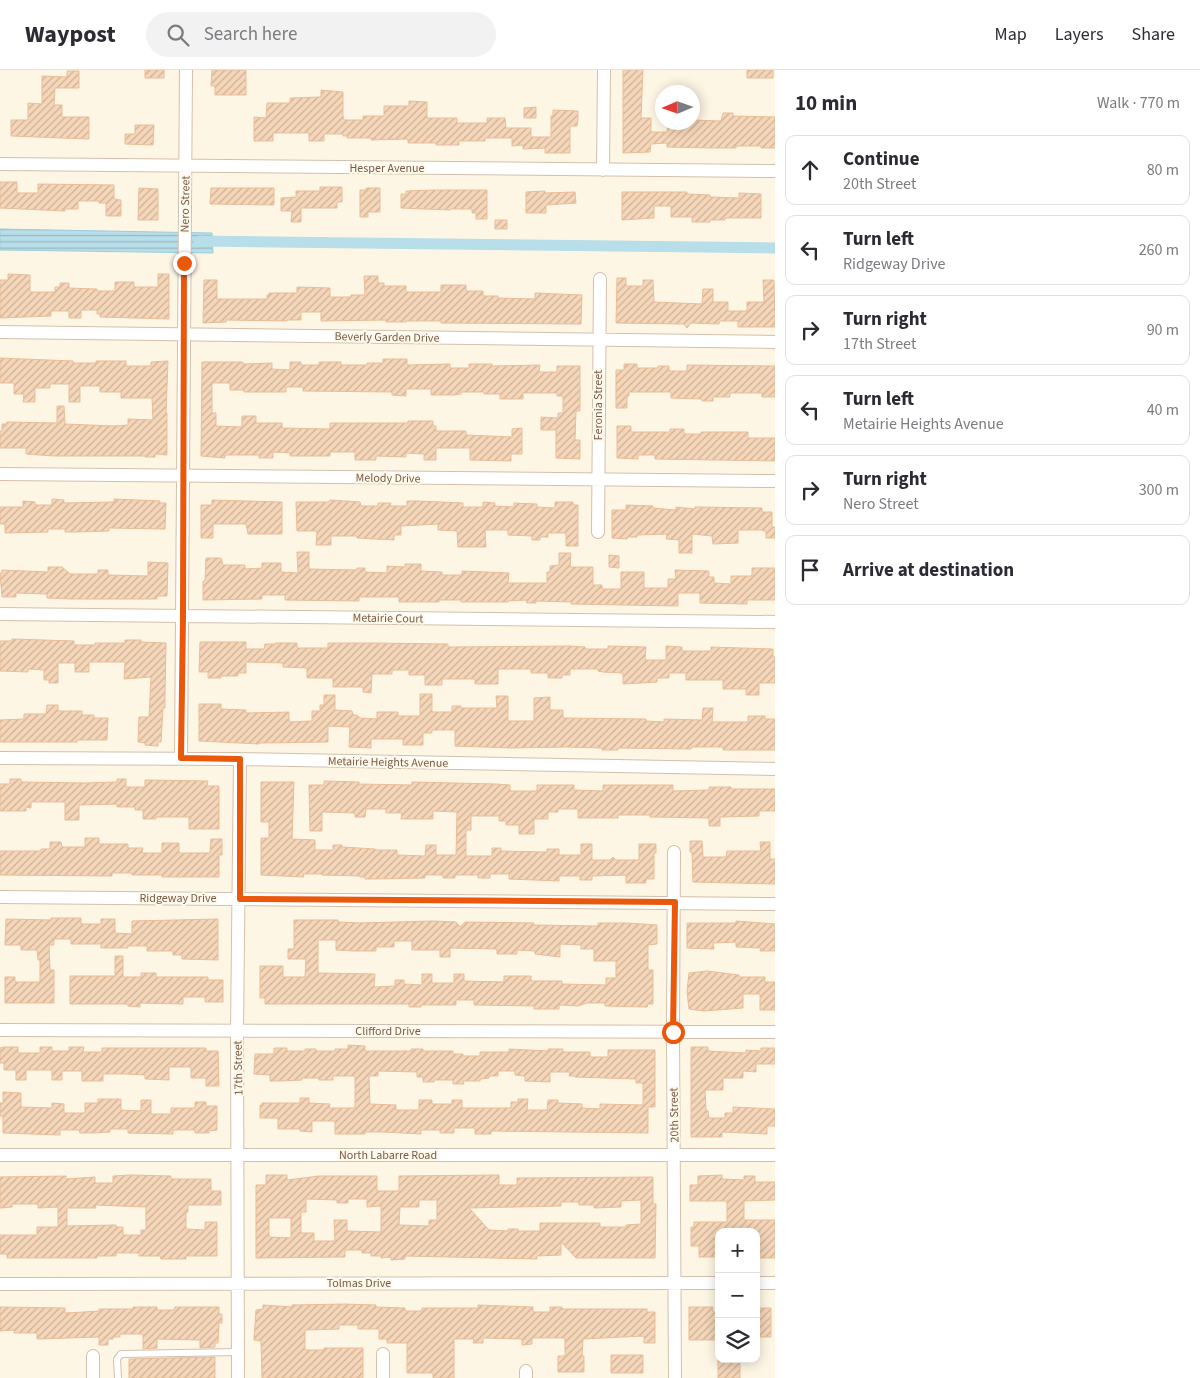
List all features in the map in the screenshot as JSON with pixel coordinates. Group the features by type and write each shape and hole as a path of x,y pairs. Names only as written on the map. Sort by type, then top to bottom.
{"street":[{"name":"Nero Street","path":"181,758 186,70"},
{"path":"603,170 604,70"},
{"name":"Hesper Avenue","path":"0,164 775,171"},
{"name":"Feronia Street","path":"598,532 598,340 600,279"},
{"name":"Beverly Garden Drive","path":"0,332 775,342"},
{"name":"Melody Drive","path":"0,474 775,481"},
{"name":"Metairie Court","path":"0,614 775,622"},
{"name":"Metairie Heights Avenue","path":"0,758 181,758 775,769"},
{"name":"17th Street","path":"238,1378 239,1155 237,1030 240,899 240,759"},
{"name":"20th Street","path":"674,852 675,1378"},
{"name":"Ridgeway Drive","path":"0,897 775,904"},
{"name":"Clifford Drive","path":"0,1030 775,1032"},
{"name":"North Labarre Road","path":"0,1155 775,1155"},
{"name":"Tolmas Drive","path":"0,1284 715,1283"},
{"path":"760,1283 775,1283"},
{"path":"383,1354 383,1378"},
{"path":"93,1356 93,1378"}],"lane":[{"path":"118,1378 117,1360 121,1354 238,1352"}],"water":[{"path":"0,229 212,233 213,253 0,250"}],"building":[{"path":"145,70 164,70 164,78 145,78"},
{"path":"212,70 246,70 246,95 215,95 215,86 211,86"},
{"path":"623,70 643,70 641,118 651,118 651,132 700,130 700,120 721,121 723,113 733,113 733,116 775,117 775,148 761,148 761,146 736,146 736,148 667,147 667,143 651,144 650,152 623,153"},
{"path":"747,70 773,70 773,78 747,78"},
{"path":"67,71 79,71 79,88 55,88 54,105 62,105 62,117 89,117 89,139 11,136 11,120 28,120 28,103 42,104 42,76 67,77"},
{"path":"321,90 343,92 344,120 363,120 363,116 384,116 384,106 409,106 409,101 427,102 427,118 457,118 457,123 487,123 487,118 505,118 506,128 531,128 531,137 551,137 551,116 553,116 553,110 578,111 578,120 577,126 570,126 570,153 545,153 545,148 523,149 523,145 512,146 512,138 485,138 485,141 459,141 459,145 436,145 436,143 408,143 408,139 371,140 372,138 347,138 343,134 324,134 324,141 309,141 309,133 273,133 273,141 254,141 254,117 266,118 267,103 290,103 290,98 321,97"},
{"path":"536,107 536,118 524,118 524,108"},
{"path":"135,125 154,125 153,145 125,144 125,134 135,134"},
{"path":"0,182 17,182 17,193 38,193 38,184 114,185 114,199 121,200 121,216 106,216 106,203 99,203 99,201 78,201 78,209 65,209 65,211 0,208"},
{"path":"320,187 342,187 342,202 337,202 337,208 301,208 301,222 291,222 292,211 281,211 281,198 296,197 296,191 320,191"},
{"path":"139,188 158,189 158,220 138,220"},
{"path":"211,188 274,188 274,205 210,204"},
{"path":"366,188 380,188 380,212 368,212 368,217 360,217 360,190 366,190"},
{"path":"487,190 487,219 476,219 476,213 472,213 472,209 401,208 401,194 406,194 406,191"},
{"path":"545,191 545,193 575,192 576,203 546,205 546,213 526,213 526,192"},
{"path":"622,192 687,192 687,194 710,195 710,197 739,198 739,193 761,194 761,218 725,218 725,220 710,220 710,222 692,222 692,217 671,217 671,206 654,206 654,218 622,220"},
{"path":"495,220 507,220 507,229 495,229"},
{"path":"8,274 30,275 30,292 55,292 55,287 60,287 60,283 69,283 69,288 97,289 97,291 115,291 115,282 134,282 134,287 158,287 158,274 169,274 169,319 100,317 100,314 97,314 97,310 81,310 81,318 69,318 69,311 51,311 51,316 0,318 0,280 8,280"},
{"path":"364,276 378,276 378,283 384,283 384,286 406,286 406,292 441,292 441,285 466,285 466,291 483,291 483,296 498,296 498,298 535,299 535,293 582,295 581,324 441,323 441,321 386,322 386,320 321,321 321,312 301,312 301,320 226,320 226,322 203,323 204,280 217,280 217,299 267,299 269,293 297,293 297,287 330,288 330,297 351,297 351,295 365,295"},
{"path":"617,278 626,278 626,286 643,286 643,280 653,280 654,302 702,304 703,289 713,289 713,302 728,302 728,311 747,311 747,302 764,302 763,280 774,280 775,327 738,327 738,321 720,321 719,324 691,323 687,328 684,324 616,323"},
{"path":"0,358 73,361 73,363 126,361 126,366 151,366 151,362 168,361 167,455 155,454 155,457 53,456 26,454 26,448 0,448 2,424 7,422 57,423 57,406 64,406 65,424 114,426 128,425 128,419 153,420 152,398 121,398 121,392 100,392 100,386 80,386 80,402 69,402 69,384 50,384 50,388 35,388 35,402 23,402 24,394 14,394 14,383 0,383"},
{"path":"383,359 407,359 407,365 450,364 450,368 469,368 469,364 492,364 492,366 540,365 539,372 557,372 557,366 580,366 580,411 576,411 575,440 580,440 580,459 556,458 556,430 541,430 541,417 558,418 558,413 563,413 563,396 557,396 557,393 523,393 523,399 500,399 500,394 484,394 484,392 431,395 431,389 406,389 406,396 392,395 392,392 303,391 303,387 286,387 286,392 244,392 244,390 230,390 230,383 212,383 212,413 216,413 216,426 242,427 242,416 256,416 256,423 282,423 282,428 330,429 330,423 408,423 408,421 433,421 436,431 466,431 466,435 512,437 512,429 522,428 522,454 511,454 511,461 470,460 470,448 436,448 436,460 424,460 424,454 406,453 406,457 376,456 376,460 355,460 355,452 330,452 330,456 290,456 290,453 273,452 273,458 259,458 259,455 225,455 225,458 201,456 202,362 272,363 272,369 290,370 290,362 301,362 301,365 319,365 319,362 341,362 341,365 367,365 367,363 383,363"},
{"path":"624,364 637,364 637,368 669,366 669,371 687,371 687,365 775,366 775,397 762,397 762,393 730,393 730,397 713,397 713,401 702,401 702,399 671,398 671,392 629,392 627,408 616,408 616,370 624,370"},
{"path":"617,426 631,426 631,432 670,432 670,429 684,429 684,434 748,432 748,438 775,438 775,461 655,459 655,455 638,455 638,459 617,458"},
{"path":"52,499 64,500 64,503 114,502 114,499 160,501 160,503 166,503 165,529 109,528 109,531 65,532 65,529 48,529 48,532 5,533 5,524 0,524 0,507 23,507 23,501 35,502 35,505 52,505"},
{"path":"212,500 282,502 282,534 248,534 246,524 213,524 213,538 201,538 201,505 212,505"},
{"path":"330,500 360,502 361,506 378,506 378,503 391,503 390,506 407,506 407,501 417,501 463,503 463,507 483,507 483,502 495,503 495,506 514,507 514,503 537,504 537,507 555,508 555,502 573,502 573,505 578,505 578,546 566,546 566,533 548,533 548,537 532,540 532,536 508,535 508,530 485,530 486,547 458,547 457,531 438,530 438,524 401,526 401,535 394,535 394,540 357,538 357,536 331,536 331,545 316,545 317,531 297,531 296,502 328,502"},
{"path":"626,505 653,506 653,508 676,510 676,507 695,509 695,507 762,508 762,512 772,512 772,527 775,527 775,538 766,538 766,531 763,530 738,530 738,543 713,544 712,536 692,534 692,553 679,553 679,540 666,539 667,534 637,535 637,537 628,537 627,539 612,538 612,510 626,510"},
{"path":"297,552 309,552 309,569 357,570 357,568 365,568 365,572 387,573 387,566 405,567 405,564 421,564 421,571 442,572 442,575 462,575 462,571 509,573 508,583 547,583 547,572 550,572 550,566 559,565 559,553 571,553 570,567 593,567 593,585 602,585 602,589 621,589 621,572 644,572 644,588 668,588 668,579 676,579 675,570 709,571 709,577 714,577 714,583 731,584 731,576 752,576 752,568 775,568 775,600 747,600 747,604 700,603 700,593 678,593 678,606 571,604 571,602 536,601 536,603 527,603 526,600 508,602 439,600 439,602 399,602 399,597 359,597 359,601 285,600 285,595 262,595 262,599 203,600 206,558 221,558 223,565 245,565 245,569 262,568 262,563 281,563 281,572 298,573"},
{"path":"609,555 619,556 619,568 609,567"},
{"path":"148,562 168,563 167,596 157,596 157,599 72,599 47,598 47,594 16,593 16,597 2,597 0,573 2,573 2,570 48,572 48,567 62,567 70,574 98,574 98,570 108,570 108,575 148,576"},
{"path":"12,639 74,641 74,645 125,643 125,640 166,643 165,708 163,708 161,742 158,742 158,746 145,745 145,743 138,742 139,717 149,717 151,677 124,679 125,662 89,662 89,672 75,672 75,663 58,663 58,683 49,683 49,680 44,680 44,670 28,669 28,672 0,671 0,641 12,641"},
{"path":"200,642 246,642 246,649 264,649 265,644 275,643 297,643 297,648 328,648 328,643 448,644 448,647 570,646 585,647 585,649 608,649 608,646 646,647 645,660 666,660 666,646 682,647 682,651 711,651 711,647 773,649 773,657 775,657 775,683 759,683 759,695 746,695 746,689 723,689 723,680 686,680 686,673 669,673 669,678 657,678 657,682 623,684 623,673 603,672 598,671 598,669 570,669 570,675 562,675 562,678 548,678 548,673 531,673 531,669 498,669 498,684 475,684 475,679 442,679 442,685 425,685 425,675 409,675 409,670 392,670 392,674 372,674 371,693 363,692 363,687 333,687 333,678 307,678 307,668 283,667 283,663 246,662 246,673 238,673 238,676 208,678 208,672 199,672"},
{"path":"420,694 432,694 432,712 452,712 452,706 461,706 461,708 497,708 496,696 508,696 508,721 534,721 534,698 550,697 550,710 563,710 563,718 646,719 646,721 664,722 664,719 702,720 703,708 713,708 712,722 748,722 748,716 765,716 765,719 775,719 775,750 723,750 723,747 692,747 691,749 618,748 618,750 602,750 602,748 566,747 455,746 455,730 432,730 432,733 423,733 423,745 403,745 403,739 371,739 371,748 349,747 350,727 328,726 328,742 259,744 199,741 199,704 221,704 221,709 246,710 246,713 289,712 289,722 312,721 312,711 320,711 320,705 324,705 324,695 335,695 335,710 352,711 353,715 357,715 360,718 377,719 377,712 398,712 398,716 420,716"},
{"path":"47,705 58,705 58,711 82,711 82,715 94,715 94,718 108,718 107,740 0,742 0,720 24,719 24,714 46,714"},
{"path":"10,779 21,779 21,782 86,783 117,782 117,779 126,779 126,787 145,787 145,780 208,781 207,786 219,786 219,829 189,829 189,817 143,819 143,810 135,810 135,807 117,807 117,804 79,805 79,820 65,820 65,802 31,802 31,808 26,807 26,811 0,811 0,784 10,784"},
{"path":"324,781 412,785 412,782 496,784 510,785 510,791 537,791 537,785 574,785 574,790 603,791 603,785 673,785 673,791 709,790 709,787 775,789 775,811 759,811 759,816 720,817 720,826 709,826 709,818 618,815 618,818 578,818 578,809 558,809 558,812 548,812 548,819 534,819 534,834 519,834 519,825 506,825 506,821 499,821 499,816 471,816 471,830 466,830 466,856 492,856 492,848 501,848 501,851 547,852 547,849 559,849 559,855 581,855 581,844 592,844 592,860 610,860 613,857 616,860 639,860 639,844 656,844 654,879 646,879 646,883 626,883 626,875 592,876 592,880 580,880 580,876 559,876 559,881 509,879 509,874 490,874 490,878 478,878 478,875 455,875 455,878 443,878 443,875 425,875 425,878 371,879 365,879 365,877 360,876 322,874 303,874 304,877 261,875 261,838 269,838 269,822 261,822 261,782 294,782 292,839 315,840 315,850 333,850 333,845 342,845 342,847 375,850 397,850 397,855 425,856 426,845 436,845 436,855 456,855 457,812 433,811 433,819 401,819 402,813 386,813 386,809 366,809 365,817 355,817 355,813 322,812 322,831 310,831 309,785 324,785"},
{"path":"85,838 99,838 99,844 128,844 128,848 143,848 142,853 162,853 162,843 179,843 179,853 210,853 211,839 222,839 222,855 219,855 219,877 162,877 162,875 132,875 132,873 112,873 112,876 0,875 0,851 41,851 41,849 50,849 50,842 61,842 62,847 85,847"},
{"path":"690,841 702,841 703,857 726,857 727,851 761,851 760,842 770,842 770,859 775,859 775,884 693,882"},
{"path":"51,918 81,918 81,924 101,924 101,919 115,919 115,933 132,934 132,921 218,919 218,960 182,959 182,955 173,955 173,951 147,951 147,946 101,948 101,944 71,944 71,939 54,939 54,945 49,945 50,970 54,970 54,1003 5,1003 5,977 15,977 15,982 40,982 40,960 38,960 37,950 21,950 21,945 5,945 6,919 51,920"},
{"path":"294,920 338,920 338,922 361,923 433,921 456,922 460,927 465,922 534,923 533,925 598,926 598,923 626,923 657,925 657,944 648,945 648,970 653,970 653,1004 648,1004 647,1007 605,1006 605,1003 587,1003 578,1006 559,1005 559,1009 534,1009 534,1006 474,1005 474,1000 456,1000 456,1005 421,1005 421,1007 409,1007 409,1004 265,1004 265,998 260,998 260,966 283,966 283,977 305,977 306,959 288,959 288,949 294,949","holes":["318,940 336,940 336,950 353,951 376,951 376,947 394,947 394,941 412,941 412,950 440,950 440,957 450,957 450,948 497,949 497,954 517,954 517,950 535,951 535,954 560,957 560,944 581,945 581,949 594,949 594,961 616,961 616,978 606,978 606,985 562,984 562,981 531,981 531,976 504,976 504,982 464,981 464,974 454,974 454,983 432,983 432,974 422,974 422,985 404,984 404,980 395,980 395,986 374,987 375,974 318,973"]},
{"path":"736,921 775,924 775,951 760,951 761,948 736,947 736,942 713,943 714,949 687,948 687,923 736,923"},
{"path":"115,956 123,956 123,977 141,977 141,973 156,973 156,977 208,977 208,980 223,980 223,1002 205,1002 205,997 183,997 183,1004 140,1003 140,1007 128,1006 128,1004 70,1004 70,976 115,976"},
{"path":"707,971 739,975 739,977 765,977 765,982 775,982 775,1010 760,1010 760,994 743,994 743,1008 704,1011 689,1009 687,991 689,973"},
{"path":"348,1045 365,1046 365,1051 411,1051 411,1049 423,1049 423,1051 453,1051 453,1054 463,1054 463,1056 480,1056 480,1052 509,1052 509,1049 548,1051 548,1049 563,1049 563,1052 590,1052 590,1057 608,1057 608,1050 655,1050 655,1107 648,1107 648,1133 491,1131 491,1134 475,1134 475,1128 454,1128 454,1133 440,1133 440,1130 421,1130 421,1134 365,1132 365,1134 335,1134 335,1121 312,1121 312,1132 300,1131 300,1129 278,1129 278,1118 260,1118 260,1105 262,1103 300,1103 300,1098 309,1098 309,1103 330,1104 329,1108 355,1108 355,1076 333,1076 333,1080 302,1078 302,1080 270,1081 270,1075 254,1074 255,1054 274,1054 274,1048 287,1048 287,1051 316,1049 316,1051 335,1051 335,1049 348,1049","holes":["378,1071 417,1072 417,1077 423,1077 423,1082 453,1080 453,1084 464,1084 463,1081 480,1081 480,1079 489,1078 489,1076 498,1076 498,1071 515,1071 515,1075 525,1076 525,1081 550,1082 550,1072 570,1072 569,1076 575,1077 636,1079 636,1083 643,1083 643,1105 600,1104 600,1109 582,1108 582,1104 558,1103 558,1100 548,1100 547,1110 527,1110 528,1099 518,1099 518,1102 511,1102 511,1108 462,1108 462,1100 452,1100 452,1104 432,1104 432,1100 419,1100 419,1110 396,1110 396,1105 370,1104 369,1076 378,1076"]},
{"path":"18,1047 18,1053 40,1053 40,1047 52,1047 52,1051 69,1051 69,1047 84,1047 83,1052 102,1052 102,1048 206,1048 206,1051 218,1051 219,1086 206,1086 206,1078 191,1078 191,1067 169,1067 169,1080 145,1079 145,1075 103,1074 103,1081 82,1081 82,1071 62,1071 62,1080 52,1080 52,1070 26,1070 26,1080 16,1080 16,1070 4,1070 4,1063 0,1063 0,1048"},
{"path":"691,1047 708,1047 708,1051 746,1053 746,1050 761,1051 761,1048 775,1048 775,1064 756,1064 756,1072 743,1071 743,1078 723,1078 723,1090 705,1090 706,1110 708,1111 709,1118 725,1118 725,1113 733,1113 733,1107 775,1109 775,1126 767,1126 767,1134 722,1132 722,1137 691,1137"},
{"path":"3,1092 21,1093 21,1107 52,1108 52,1103 64,1104 64,1113 85,1113 85,1103 98,1103 98,1099 121,1099 121,1110 141,1111 141,1100 151,1100 151,1114 171,1114 171,1108 195,1108 195,1102 206,1102 206,1106 217,1106 217,1130 209,1131 209,1133 195,1133 195,1130 173,1130 173,1134 128,1133 128,1129 110,1129 110,1132 94,1133 80,1133 79,1130 60,1130 60,1135 3,1133 3,1116 0,1116 0,1103 3,1103"},
{"path":"266,1175 287,1175 287,1180 319,1176 377,1176 377,1191 399,1191 399,1176 499,1175 499,1185 517,1185 517,1178 653,1177 653,1204 656,1204 655,1258 576,1258 561,1242 561,1255 537,1256 537,1259 405,1256 405,1259 391,1260 391,1257 381,1258 381,1256 371,1256 371,1253 362,1253 362,1250 345,1250 345,1257 256,1258 256,1185 266,1185","holes":["306,1199 337,1200 337,1203 348,1203 348,1199 367,1199 367,1207 381,1206 381,1232 347,1231 347,1220 334,1220 335,1241 314,1241 314,1233 301,1233 301,1212 306,1212","419,1200 437,1200 437,1220 429,1220 429,1226 399,1225 400,1207 419,1207","641,1200 641,1224 626,1225 626,1227 600,1227 600,1223 540,1223 540,1231 518,1231 518,1229 508,1229 508,1231 489,1230 469,1208 561,1206 561,1202 579,1202 579,1205 594,1205 594,1208 621,1207 621,1201","269,1218 291,1218 291,1238 269,1237"]},
{"path":"722,1175 722,1179 744,1180 744,1176 755,1176 755,1182 775,1182 775,1200 744,1201 744,1220 775,1220 775,1258 760,1258 760,1228 715,1228 715,1257 699,1257 699,1246 691,1246 691,1227 694,1227 694,1222 727,1222 727,1201 690,1201 690,1185 698,1185 698,1176"},
{"path":"66,1176 66,1179 95,1177 95,1183 113,1183 113,1176 171,1176 171,1179 211,1179 211,1191 221,1191 221,1205 188,1205 186,1229 205,1230 205,1222 217,1222 217,1256 186,1256 186,1259 161,1259 160,1256 139,1256 139,1253 116,1253 116,1256 97,1256 97,1258 7,1258 7,1254 0,1254 0,1235 37,1235 37,1227 58,1227 58,1207 38,1208 38,1204 12,1204 12,1207 0,1208 0,1177","holes":["95,1205 146,1207 146,1230 141,1230 141,1235 123,1235 123,1227 116,1227 116,1225 67,1226 67,1208 96,1208"]},
{"path":"344,1304 405,1308 405,1311 422,1311 422,1308 478,1308 478,1305 533,1307 533,1312 550,1312 550,1307 562,1307 562,1309 647,1309 647,1312 655,1312 655,1343 644,1343 644,1336 583,1339 582,1356 584,1356 584,1372 558,1372 558,1356 565,1356 565,1338 532,1338 532,1344 522,1345 522,1339 483,1338 483,1343 473,1343 474,1339 454,1339 454,1378 433,1378 433,1373 407,1373 407,1343 387,1343 387,1339 379,1339 379,1329 358,1329 358,1325 339,1325 339,1329 305,1330 305,1350 363,1348 363,1378 262,1378 261,1341 254,1340 256,1310 263,1309 263,1305 292,1307 292,1305"},
{"path":"0,1307 65,1308 65,1313 99,1311 99,1309 133,1309 133,1307 157,1307 157,1310 174,1310 175,1307 219,1307 219,1314 222,1314 222,1323 219,1323 218,1343 215,1343 215,1347 200,1348 200,1340 157,1339 157,1348 143,1349 143,1334 120,1334 120,1337 108,1339 108,1345 99,1345 99,1337 37,1339 37,1333 14,1333 14,1330 0,1331"},
{"path":"689,1307 713,1307 713,1312 715,1312 715,1340 689,1340"},
{"path":"760,1308 771,1308 771,1337 760,1337"},
{"path":"611,1355 643,1355 643,1373 611,1373"},
{"path":"215,1357 215,1378 129,1378 129,1359"},
{"path":"718,1363 740,1363 740,1378 718,1378"}],"waterway":[{"path":"199,241 775,248"}],"route":[{"path":"184,263 181,758 240,759 240,899 675,902 673,1032"}]}
